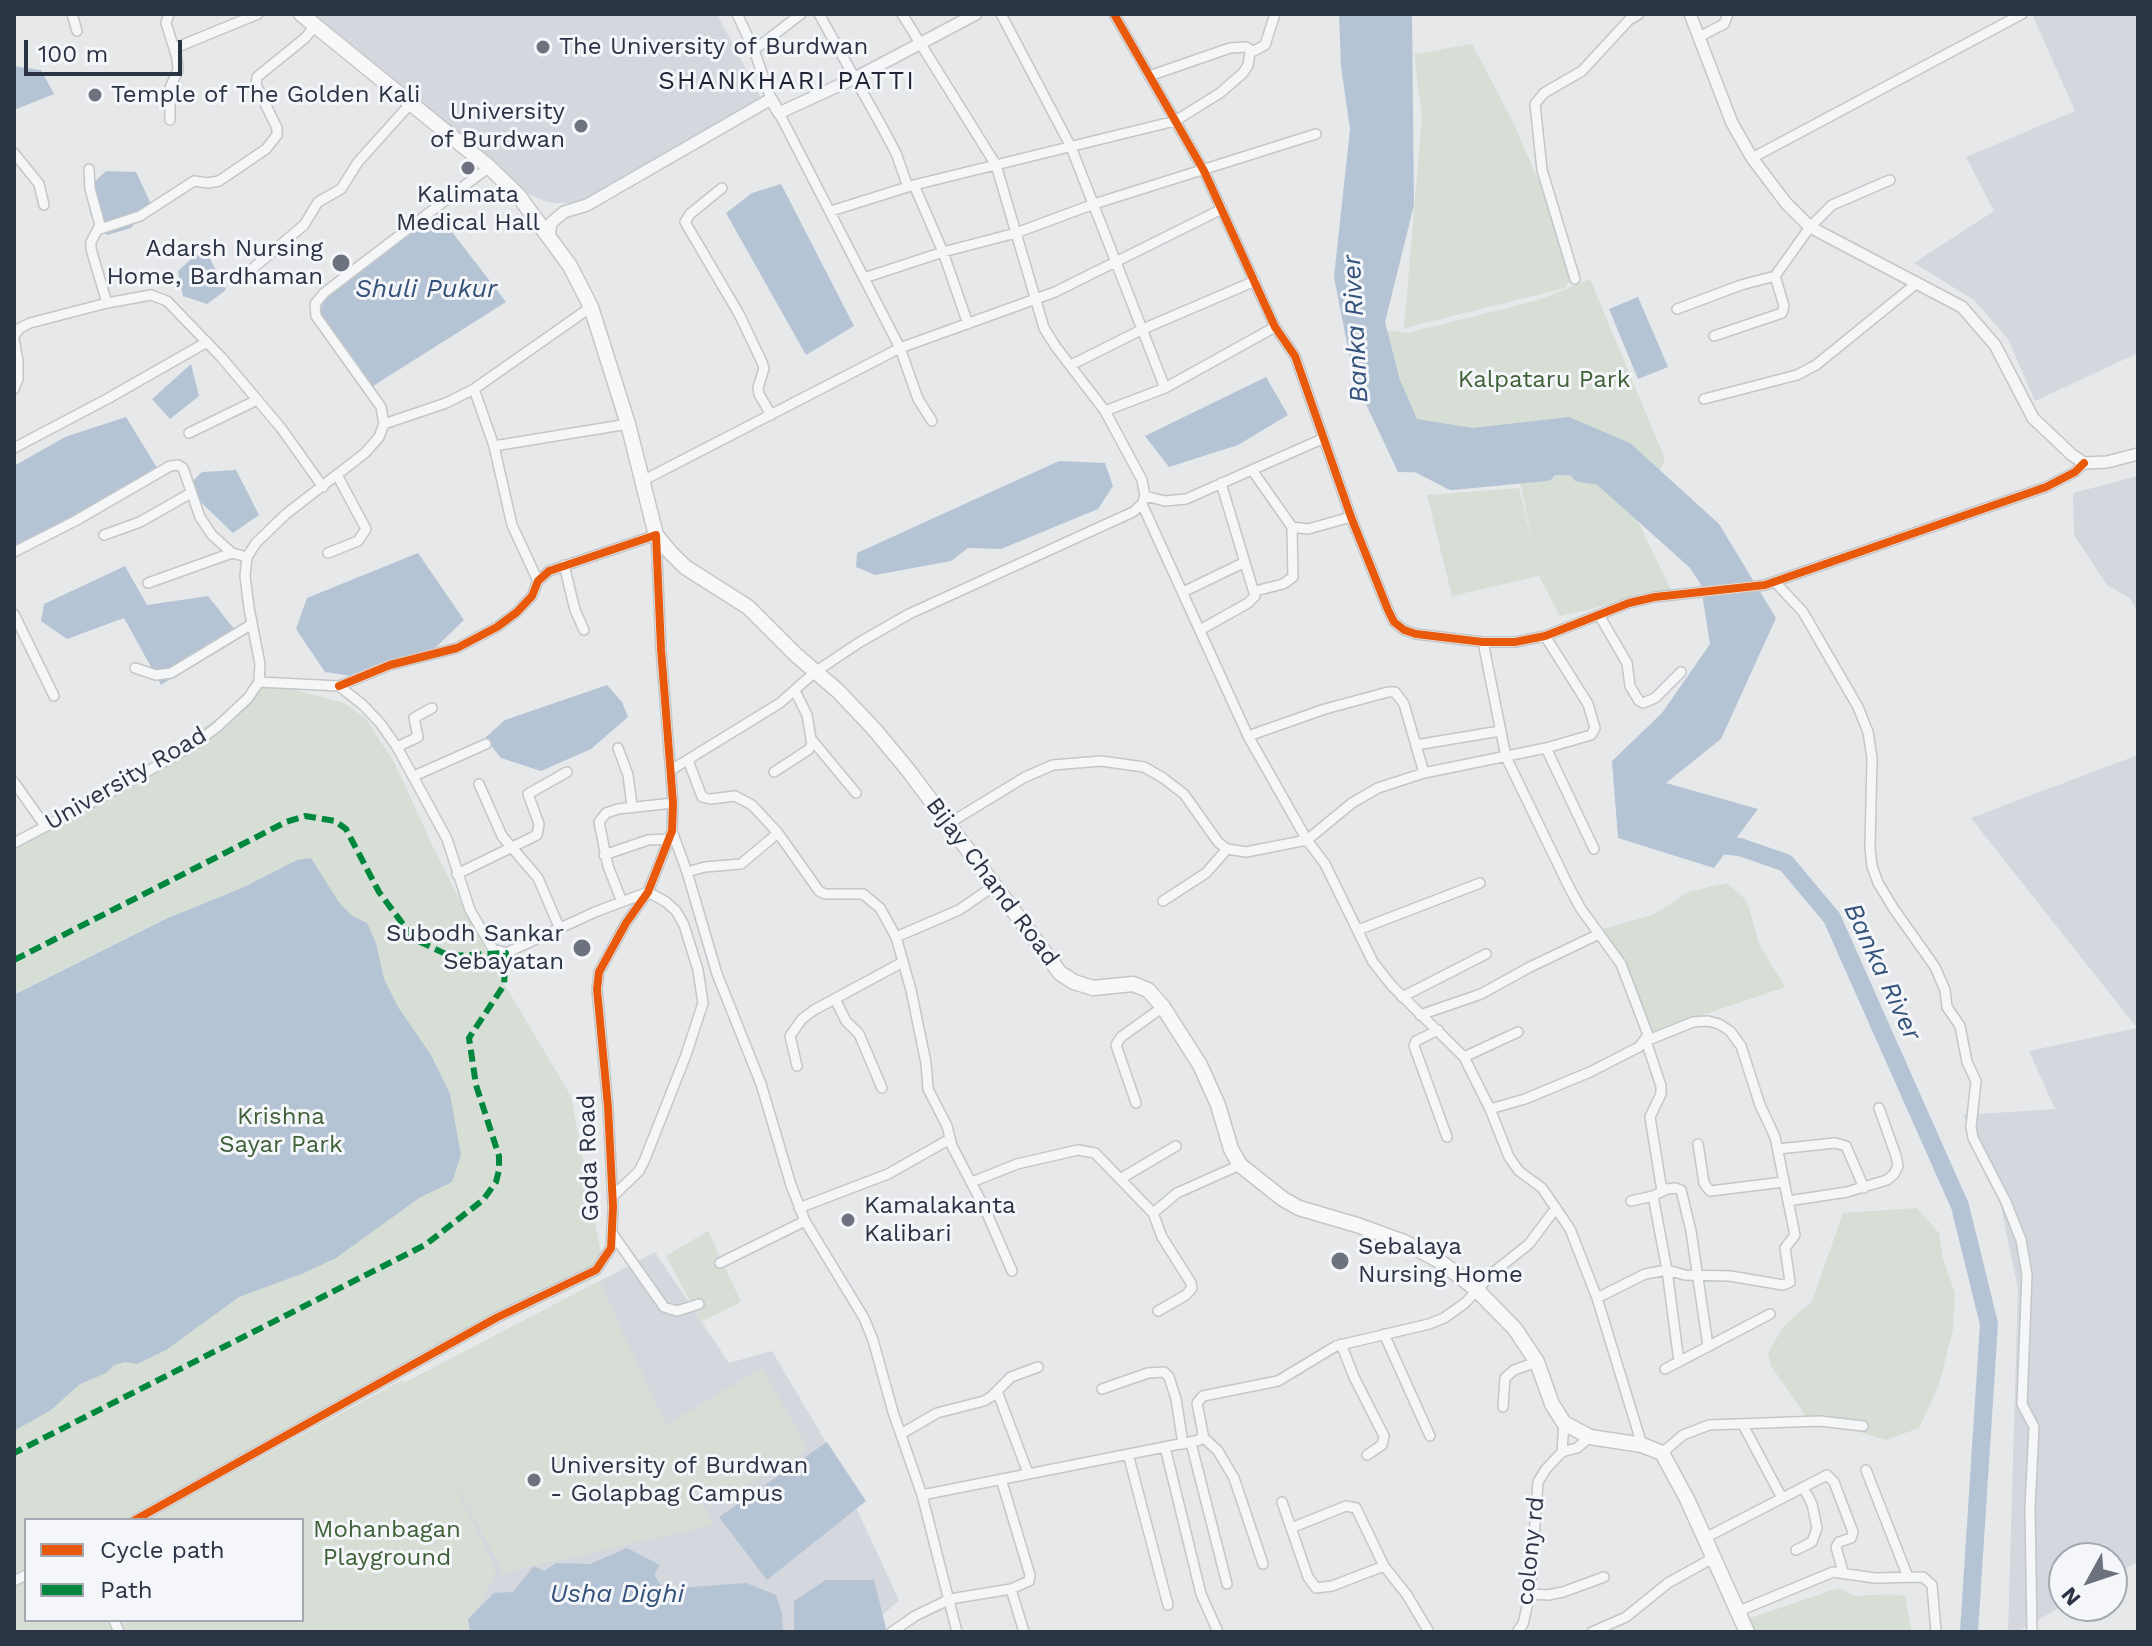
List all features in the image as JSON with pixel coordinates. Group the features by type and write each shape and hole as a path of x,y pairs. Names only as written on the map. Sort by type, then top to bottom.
{"main road":[{"name":"Bijay Chand Road","path":"301,14 489,167 518,195 570,266 591,307 644,480 656,535 685,567 748,607 874,729 1060,973 1074,982 1093,988 1133,984 1148,990 1163,1007 1209,1082 1231,1149 1240,1165 1299,1208 1404,1242 1438,1260 1476,1289 1515,1329 1537,1362 1552,1404 1564,1423"},
{"path":"1564,1423 1590,1437 1642,1445 1662,1453 1705,1538 1746,1632"}],"street":[{"path":"72,14 77,31"},
{"path":"169,14 166,23 175,48 178,70 170,88 170,120"},
{"path":"175,48 258,14"},
{"path":"737,14 754,50 771,99 900,348 914,391 932,421"},
{"path":"754,50 801,14"},
{"path":"819,14 896,153 943,252 968,324"},
{"path":"902,14 996,165 1044,328 1105,411 1142,480 1144,500 1248,736 1307,840 1325,864 1373,962 1402,997 1464,1057 1509,1157 1519,1171 1542,1188 1570,1229 1583,1256 1642,1445"},
{"path":"779,113 855,78 976,14"},
{"path":"1001,14 1071,147 1165,388"},
{"path":"1114,14 1204,171 1275,327 1295,356 1351,517 1394,622 1404,630 1483,642 1515,642 1545,636 1629,603 1770,583 2046,487 2075,472 2084,463"},
{"path":"1149,76 1230,48 1260,49 1265,45 1275,14"},
{"path":"1575,279 1542,170 1535,104 1544,93 1582,71 1629,20 1639,14"},
{"path":"1690,14 1732,123 1752,158 1786,203 1810,227 1962,307 1995,345 2033,418 2072,455 2084,463 2107,462 2138,454"},
{"path":"1699,37 1724,24 1728,14"},
{"path":"1752,158 2022,14"},
{"path":"107,303 91,249 93,237 100,229 140,216 194,181 219,181 266,149 277,135 277,128 256,85 257,77 305,38 316,25"},
{"path":"831,211 911,186 1175,121 1220,93 1243,73 1252,51"},
{"path":"549,237 551,223 564,212 587,205 771,99"},
{"path":"239,280 304,225 318,202 341,189 358,162 412,102"},
{"path":"864,278 943,252 1016,233 1094,204 1316,134"},
{"path":"14,153 39,184 44,205"},
{"path":"489,167 324,293 315,304 316,316 381,407 384,424 379,437 365,453 286,514 256,543 247,557 245,576 260,664 259,682 339,686 390,665 457,648 497,627 517,612 532,596 538,581 549,571 656,535"},
{"path":"89,169 90,189 100,229"},
{"path":"1677,309 1775,276 1810,227 1832,205 1890,180"},
{"path":"722,188 690,214 685,222 739,314 761,360 764,368 759,394 771,415"},
{"path":"644,480 900,348 1036,299 1117,263 1222,209"},
{"path":"1714,336 1782,313 1784,306 1775,276"},
{"path":"1071,365 1143,329 1255,281"},
{"path":"1704,399 1797,375 1816,365 1917,283"},
{"path":"14,389 18,370 14,338 20,328 107,303 151,295 167,301 207,342 281,428 323,487"},
{"path":"384,424 446,403 474,389 591,307"},
{"path":"1105,411 1165,388 1275,327"},
{"path":"14,448 207,342"},
{"path":"474,389 494,446 512,525 538,581"},
{"path":"189,433 257,400"},
{"path":"494,446 628,424"},
{"path":"671,770 795,691 815,672 860,642 909,614 1119,518 1144,500 1186,499 1322,439"},
{"path":"14,552 170,466 178,465 183,468 200,517 212,535 232,553 247,557"},
{"path":"1252,470 1292,527 1293,577 1283,584 1255,591"},
{"path":"328,553 358,541 366,529 337,475"},
{"path":"1200,630 1252,600 1255,591 1243,563 1221,483"},
{"path":"104,535 140,522 191,493"},
{"path":"1292,527 1308,529 1351,517"},
{"name":"Goda Road","path":"139,1518 496,1318 596,1270 611,1248 612,1197 608,1107 597,989 599,972 626,923 648,892 670,835 673,803 656,535"},
{"path":"148,583 232,553"},
{"path":"1183,592 1243,563"},
{"path":"564,565 575,610 584,630"},
{"path":"1770,583 1803,612 1858,707 1868,732 1872,758 1872,866 1878,883 1894,909 1935,967 1945,990 1947,1007 1960,1026 1967,1062 1976,1081 1971,1127 1973,1138 2006,1202 2021,1240 2027,1275 2022,1404 2034,1427 2030,1508 2032,1632"},
{"path":"14,614 54,696"},
{"path":"1599,615 1627,663 1630,686 1639,701 1643,703 1655,698 1681,672"},
{"path":"135,668 156,675 171,673 252,624"},
{"path":"948,824 1025,777 1053,765 1079,761 1127,763 1144,767 1184,794 1218,842 1227,849 1246,852 1307,840 1352,803 1378,788 1424,773 1546,748 1591,735 1595,728 1594,718 1545,636"},
{"path":"1483,642 1506,757 1563,877 1581,909 1621,964 1647,1026 1646,1041 1661,1086 1661,1094 1650,1117 1679,1362"},
{"name":"University Road","path":"14,843 190,747 248,698 259,682"},
{"path":"339,686 363,705 397,747 414,776 447,839 470,910 493,949 506,953 559,927 648,892 666,902 684,925 703,987 703,1003 645,1159 639,1171 612,1197"},
{"path":"795,691 807,715 812,740 856,793"},
{"path":"1248,736 1289,719 1395,692 1401,696 1424,773"},
{"path":"397,747 418,737 414,718 432,708"},
{"path":"1416,745 1500,731"},
{"path":"774,772 808,750 812,740"},
{"path":"414,776 486,744"},
{"path":"618,748 628,775 632,806"},
{"path":"1546,748 1594,849"},
{"path":"688,760 702,797 735,796 752,805 778,833 819,891 832,894 854,892 872,898 880,908 896,937 903,962 923,1046 926,1082 1012,1271"},
{"path":"457,874 534,838 539,831 528,797 530,791 567,772"},
{"path":"14,782 45,826"},
{"path":"479,784 502,836 538,878 559,927"},
{"path":"622,902 604,855 599,828 602,817 632,806 673,803"},
{"path":"687,872 741,864 778,833"},
{"path":"604,855 670,835 687,872 717,974 761,1084 799,1208 864,1318 880,1362 922,1495 957,1632"},
{"path":"1163,901 1206,873 1227,849"},
{"path":"1358,930 1480,883"},
{"path":"896,937 959,910 994,886"},
{"path":"1420,1015 1481,994 1599,934"},
{"path":"1402,997 1486,954"},
{"path":"797,1066 790,1036 794,1028 814,1010 903,962"},
{"path":"835,999 846,1021 862,1040 882,1088"},
{"path":"1136,1103 1116,1045 1121,1037 1163,1007"},
{"path":"1490,1109 1555,1087 1646,1041 1693,1022 1708,1021 1730,1031 1745,1057 1778,1149 1795,1235 1785,1248 1790,1282 1783,1285 1667,1270 1645,1274 1597,1298"},
{"path":"1438,1030 1416,1041 1414,1046 1447,1137"},
{"path":"1464,1057 1518,1032"},
{"path":"1788,1201 1864,1188 1887,1180 1894,1174 1898,1166 1896,1156 1879,1108"},
{"path":"799,1208 840,1195 888,1174 950,1139"},
{"path":"1778,1149 1835,1143 1846,1146 1864,1188"},
{"path":"1698,1144 1704,1183 1710,1191 1784,1182"},
{"path":"1120,1179 1176,1146"},
{"path":"972,1182 1017,1164 1078,1150 1095,1153 1153,1213 1162,1237 1192,1288 1186,1295 1158,1311"},
{"path":"1153,1213 1177,1193 1240,1165"},
{"path":"1631,1201 1675,1188 1681,1190 1685,1198 1708,1346"},
{"path":"1263,1564 1234,1478 1218,1451 1203,1437 1197,1403 1203,1396 1278,1381 1341,1344 1444,1318 1465,1303 1476,1289 1529,1244 1556,1208"},
{"path":"720,1263 805,1221"},
{"path":"612,1233 664,1307 677,1311 699,1304"},
{"path":"1665,1369 1770,1314"},
{"path":"1384,1334 1430,1436"},
{"path":"1341,1344 1384,1436 1382,1445 1367,1455"},
{"path":"1503,1407 1505,1378 1514,1370 1537,1362"},
{"path":"901,1434 937,1413 971,1406 992,1396 1011,1377 1038,1367"},
{"path":"1102,1389 1148,1373 1164,1372 1169,1377 1227,1584"},
{"path":"997,1391 1028,1473"},
{"path":"1662,1453 1695,1429 1709,1425 1820,1421 1863,1426"},
{"path":"1564,1423 1562,1452 1577,1448 1590,1437"},
{"path":"1743,1425 1782,1498"},
{"path":"922,1495 1187,1444 1203,1437"},
{"path":"1165,1447 1201,1594 1218,1632"},
{"name":"colony rd","path":"1517,1632 1523,1624 1530,1594 1538,1482 1562,1452"},
{"path":"1128,1454 1168,1605"},
{"path":"1866,1470 1908,1577"},
{"path":"1705,1538 1823,1475 1831,1477 1834,1482 1853,1532 1851,1538 1839,1542 1836,1547 1843,1572"},
{"path":"892,1632 915,1616 950,1599 1011,1589 1029,1581 1030,1575 1001,1479"},
{"path":"1796,1550 1812,1542 1817,1528 1812,1504 1803,1487"},
{"path":"1282,1502 1308,1577 1316,1588 1332,1586 1384,1566"},
{"path":"1291,1528 1353,1505 1360,1512 1384,1566 1407,1595 1429,1632"},
{"path":"1592,1632 1626,1617 1668,1583 1713,1558"},
{"path":"1739,1611 1833,1572 1875,1578 1923,1577 1932,1585 1936,1632"},
{"path":"1530,1594 1563,1592 1604,1577"},
{"path":"1011,1589 1024,1632"}],"shaded area":[{"name":"University of Burdwan","path":"314,14 717,14 761,98 598,193 576,203 544,201 521,190"},
{"path":"2032,14 2138,14 2138,353 2035,401 2008,339 1974,300 1914,263 1994,211 1966,157 2075,111"},
{"path":"2138,476 2138,613 2130,598 2107,585 2074,535 2073,493"},
{"path":"2138,755 2138,1561 2128,1567 2128,1542 2048,1542 2048,1614 2017,1632 2008,1632 2018,1288 1992,1164 1963,1115 2055,1109 2029,1051 2137,1028 1971,818"},
{"name":"University of Burdwan - Golapbag Campus","path":"655,1252 729,1363 772,1351 824,1439 899,1600 864,1632 14,1632 14,1591 24,1622 304,1622 304,1518 152,1518"}],"green space":[{"path":"1472,44 1514,124 1576,268 1565,288 1404,328 1422,117 1414,54"},
{"name":"Kalpataru Park","path":"1590,279 1665,459 1636,518 1671,590 1560,616 1539,576 1452,596 1427,495 1519,488 1533,546 1515,456 1423,436 1407,406 1387,330 1407,333 1504,309 1544,298"},
{"name":"Krishna Sayar Park","path":"269,683 344,703 366,719 395,764 494,967 571,1096 603,1263 130,1518 24,1518 24,1576 14,1581 14,843 100,798"},
{"path":"1727,883 1747,901 1759,944 1785,987 1652,1032 1602,929 1653,915 1688,892"},
{"path":"1917,1208 1939,1233 1943,1259 1955,1293 1953,1329 1939,1385 1919,1428 1886,1440 1806,1416 1771,1366 1768,1353 1783,1327 1812,1301 1843,1213"},
{"path":"708,1231 741,1302 701,1322 666,1256"},
{"name":"University of Burdwan - Golapbag Campus","path":"599,1281 666,1425 762,1368 808,1449 709,1507 695,1486 713,1525 503,1573 447,1469 496,1571 467,1632 14,1632 14,1582 24,1577 24,1622 304,1622 304,1518 151,1518 402,1380 404,1383"},
{"path":"1838,1588 1856,1596 1905,1596 1912,1632 1754,1632 1748,1619"}],"water":[{"path":"1339,14 1412,14 1414,205 1385,322 1400,380 1417,419 1473,428 1569,417 1630,443 1719,524 1776,618 1721,739 1666,783 1758,809 1714,868 1618,838 1612,761 1662,713 1710,644 1697,562 1601,476 1398,472 1354,379 1334,277 1350,129 1341,67"},
{"path":"14,66 41,70 54,94 14,110"},
{"path":"106,171 136,172 150,202 131,228 107,235 90,214 88,188"},
{"path":"781,184 854,326 806,355 726,213 752,193"},
{"name":"Shuli Pukur","path":"436,217 442,219 506,302 373,386 322,322 320,311 326,295 421,223"},
{"path":"204,247 226,290 207,304 183,296 178,271"},
{"path":"1638,297 1668,367 1638,379 1609,309"},
{"path":"191,364 199,396 170,419 152,399"},
{"path":"1266,377 1288,415 1238,445 1169,467 1145,436"},
{"path":"126,417 159,471 21,545 14,544 14,466 65,437"},
{"path":"1059,461 1105,463 1113,486 1098,509 1001,549 968,548 951,561 875,575 856,567 857,553"},
{"path":"236,470 259,515 233,533 186,488 202,472"},
{"path":"418,553 464,620 433,650 360,677 325,672 296,629 307,598"},
{"path":"125,566 147,605 208,596 238,634 161,685 124,618 67,639 41,621 44,604"},
{"path":"607,685 622,702 628,717 591,749 541,771 501,758 485,738 505,720"},
{"path":"311,858 338,901 351,915 367,923 376,943 384,979 398,1007 431,1055 450,1094 461,1155 452,1182 419,1198 336,1258 239,1297 166,1350 137,1364 125,1362 114,1365 106,1373 80,1384 51,1410 14,1431 14,995 168,918 242,888 297,860"},
{"path":"827,1442 866,1501 767,1580 719,1517"},
{"name":"Usha Dighi","path":"627,1548 660,1565 654,1575 664,1589 746,1583 776,1595 782,1613 783,1632 470,1632 468,1619 494,1593 513,1592 534,1566 544,1571 556,1563 590,1564"},
{"path":"826,1580 874,1580 887,1632 794,1632 794,1601"}],"waterway":[{"name":"Banka River","path":"1413,461 1452,481 1546,472"},
{"name":"Banka River","path":"1580,473 1601,476 1697,562 1708,579"},
{"name":"Banka River","path":"1709,844 1740,847 1786,863 1832,918 1960,1206 1989,1324 1969,1632"}],"marked path":[{"path":"14,960 286,822 305,816 335,821 346,829 379,892 414,939 450,956 506,953 504,985 469,1038 476,1085 499,1156 496,1182 483,1200 425,1245 14,1453"}],"cycle path":[{"path":"1114,14 1204,171 1275,327 1295,356 1351,517 1388,610 1394,622 1404,630 1483,642 1515,642 1545,636 1629,603 1655,597 1765,585 2046,487 2075,472 2084,463"},
{"path":"139,1518 496,1318 596,1270 611,1248 613,1207 597,989 599,972 626,923 648,892 672,831 673,803 656,535 549,571 538,581 532,596 517,612 497,627 457,648 390,665 339,686"}],"place":[{"name":"The University of Burdwan","path":"543,47"},
{"name":"Temple of The Golden Kali","path":"95,95"},
{"name":"University of Burdwan","path":"581,126"},
{"name":"Kalimata Medical Hall","path":"468,168"},
{"name":"Adarsh Nursing Home, Bardhaman","path":"341,263"},
{"name":"Subodh Sankar Sebayatan","path":"582,948"},
{"name":"Kamalakanta Kalibari","path":"848,1220"},
{"name":"Sebalaya Nursing Home","path":"1340,1261"},
{"name":"University of Burdwan - Golapbag Campus","path":"534,1480"}],"district":[{"name":"SHANKHARI PATTI","path":"787,81"}],"park label":[{"name":"Mohanbagan Playground","path":"387,1544"}]}
